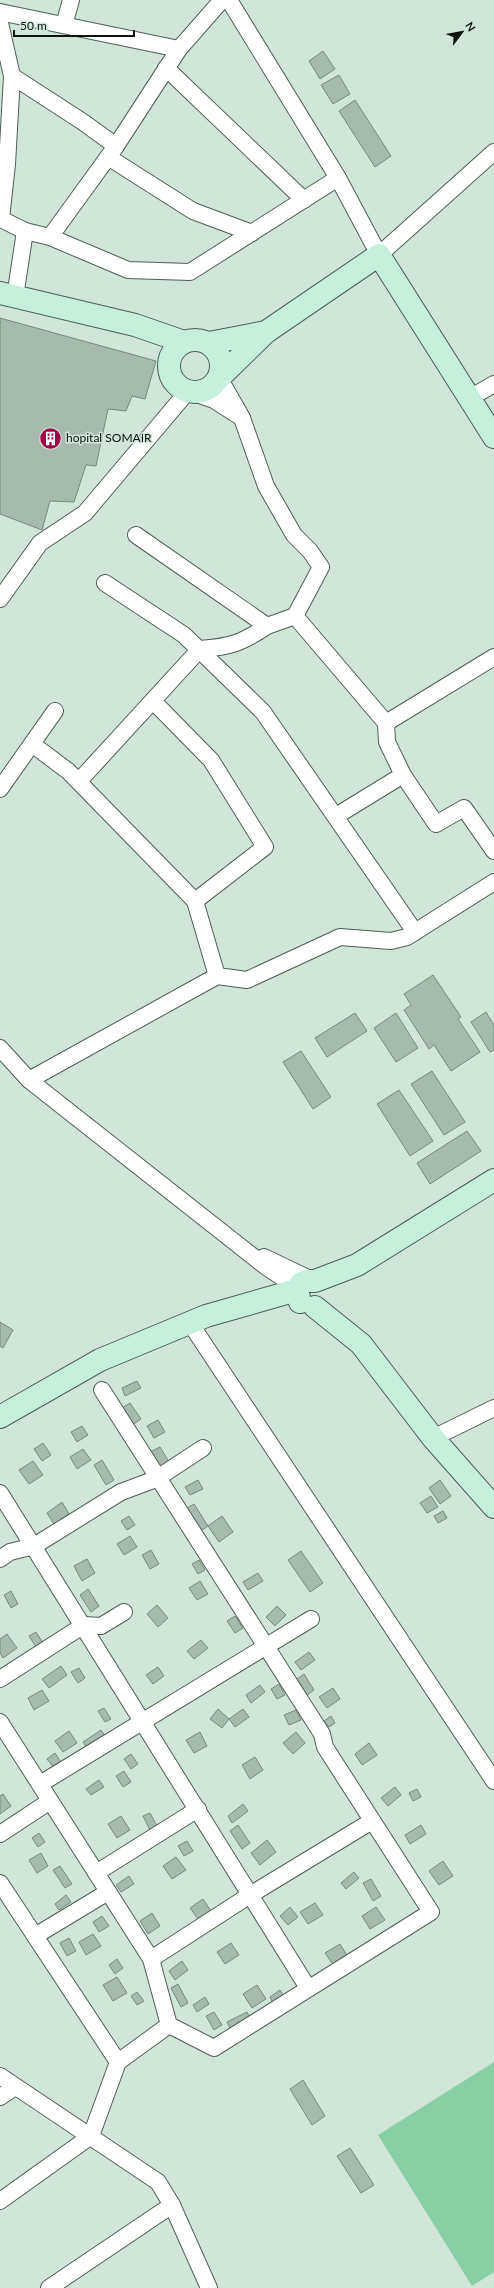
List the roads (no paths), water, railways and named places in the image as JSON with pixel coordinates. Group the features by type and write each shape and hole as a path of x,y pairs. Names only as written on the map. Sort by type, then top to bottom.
{"street":[{"path":"64,25 71,0"},
{"path":"50,237 112,152 179,49 222,0"},
{"path":"229,0 338,178 379,255 494,437"},
{"path":"0,12 179,49"},
{"path":"0,22 12,76 7,164 0,219 25,231 50,237 128,270 190,272 338,178"},
{"path":"166,68 304,200"},
{"path":"12,76 77,118 112,152 193,211 252,233"},
{"path":"188,391 199,393 209,389 266,332 379,255 494,152"},
{"path":"25,231 7,295 135,325 184,342 197,340 209,343 266,332"},
{"path":"112,320 151,344 170,361"},
{"path":"184,342 174,350 170,361 170,374 177,385 188,391 214,400 242,418"},
{"path":"209,343 218,352 222,364 218,379"},
{"path":"78,781 200,649 223,648 246,641 267,626 295,616 321,567 310,551 294,535 266,486 242,418 225,388 218,379"},
{"path":"470,398 494,384"},
{"path":"0,599 40,543 85,513 188,391"},
{"path":"136,535 267,626"},
{"path":"105,583 184,635 263,712 415,932"},
{"path":"295,616 386,723 387,742 402,775 436,824 464,808 494,851"},
{"path":"386,723 494,657"},
{"path":"153,701 211,760 265,847 195,901"},
{"path":"0,789 55,711"},
{"path":"32,744 78,781 195,901 217,976"},
{"path":"336,816 402,775"},
{"path":"30,1080 217,976 247,980 340,937 391,940 407,937 494,882"},
{"path":"0,1048 30,1080 248,1252 270,1259 311,1293 353,1336 433,1438 494,1508"},
{"path":"0,1417 100,1360 198,1320 311,1293 494,1180"},
{"path":"198,1320 494,1781"},
{"path":"0,1722 151,1959 169,2025 214,2048 431,1912 325,1747 322,1734 156,1478 102,1390"},
{"path":"433,1438 494,1408"},
{"path":"0,1559 10,1552 34,1546 121,1492 156,1478 203,1448"},
{"path":"0,1492 144,1721 308,1988"},
{"path":"0,1679 84,1625 101,1626 124,1612"},
{"path":"40,1784 311,1619"},
{"path":"0,1834 50,1801"},
{"path":"96,1873 198,1809"},
{"path":"151,1959 250,1895 372,1821"},
{"path":"0,1883 118,2062"},
{"path":"35,1936 108,1892"},
{"path":"0,2201 91,2136 118,2062 169,2025"},
{"path":"0,2076 158,2182 172,2205 209,2288"},
{"path":"0,2097 15,2087"},
{"path":"49,2288 172,2205"}],"place":[{"name":"hopital SOMAIR","path":"51,438"}]}
